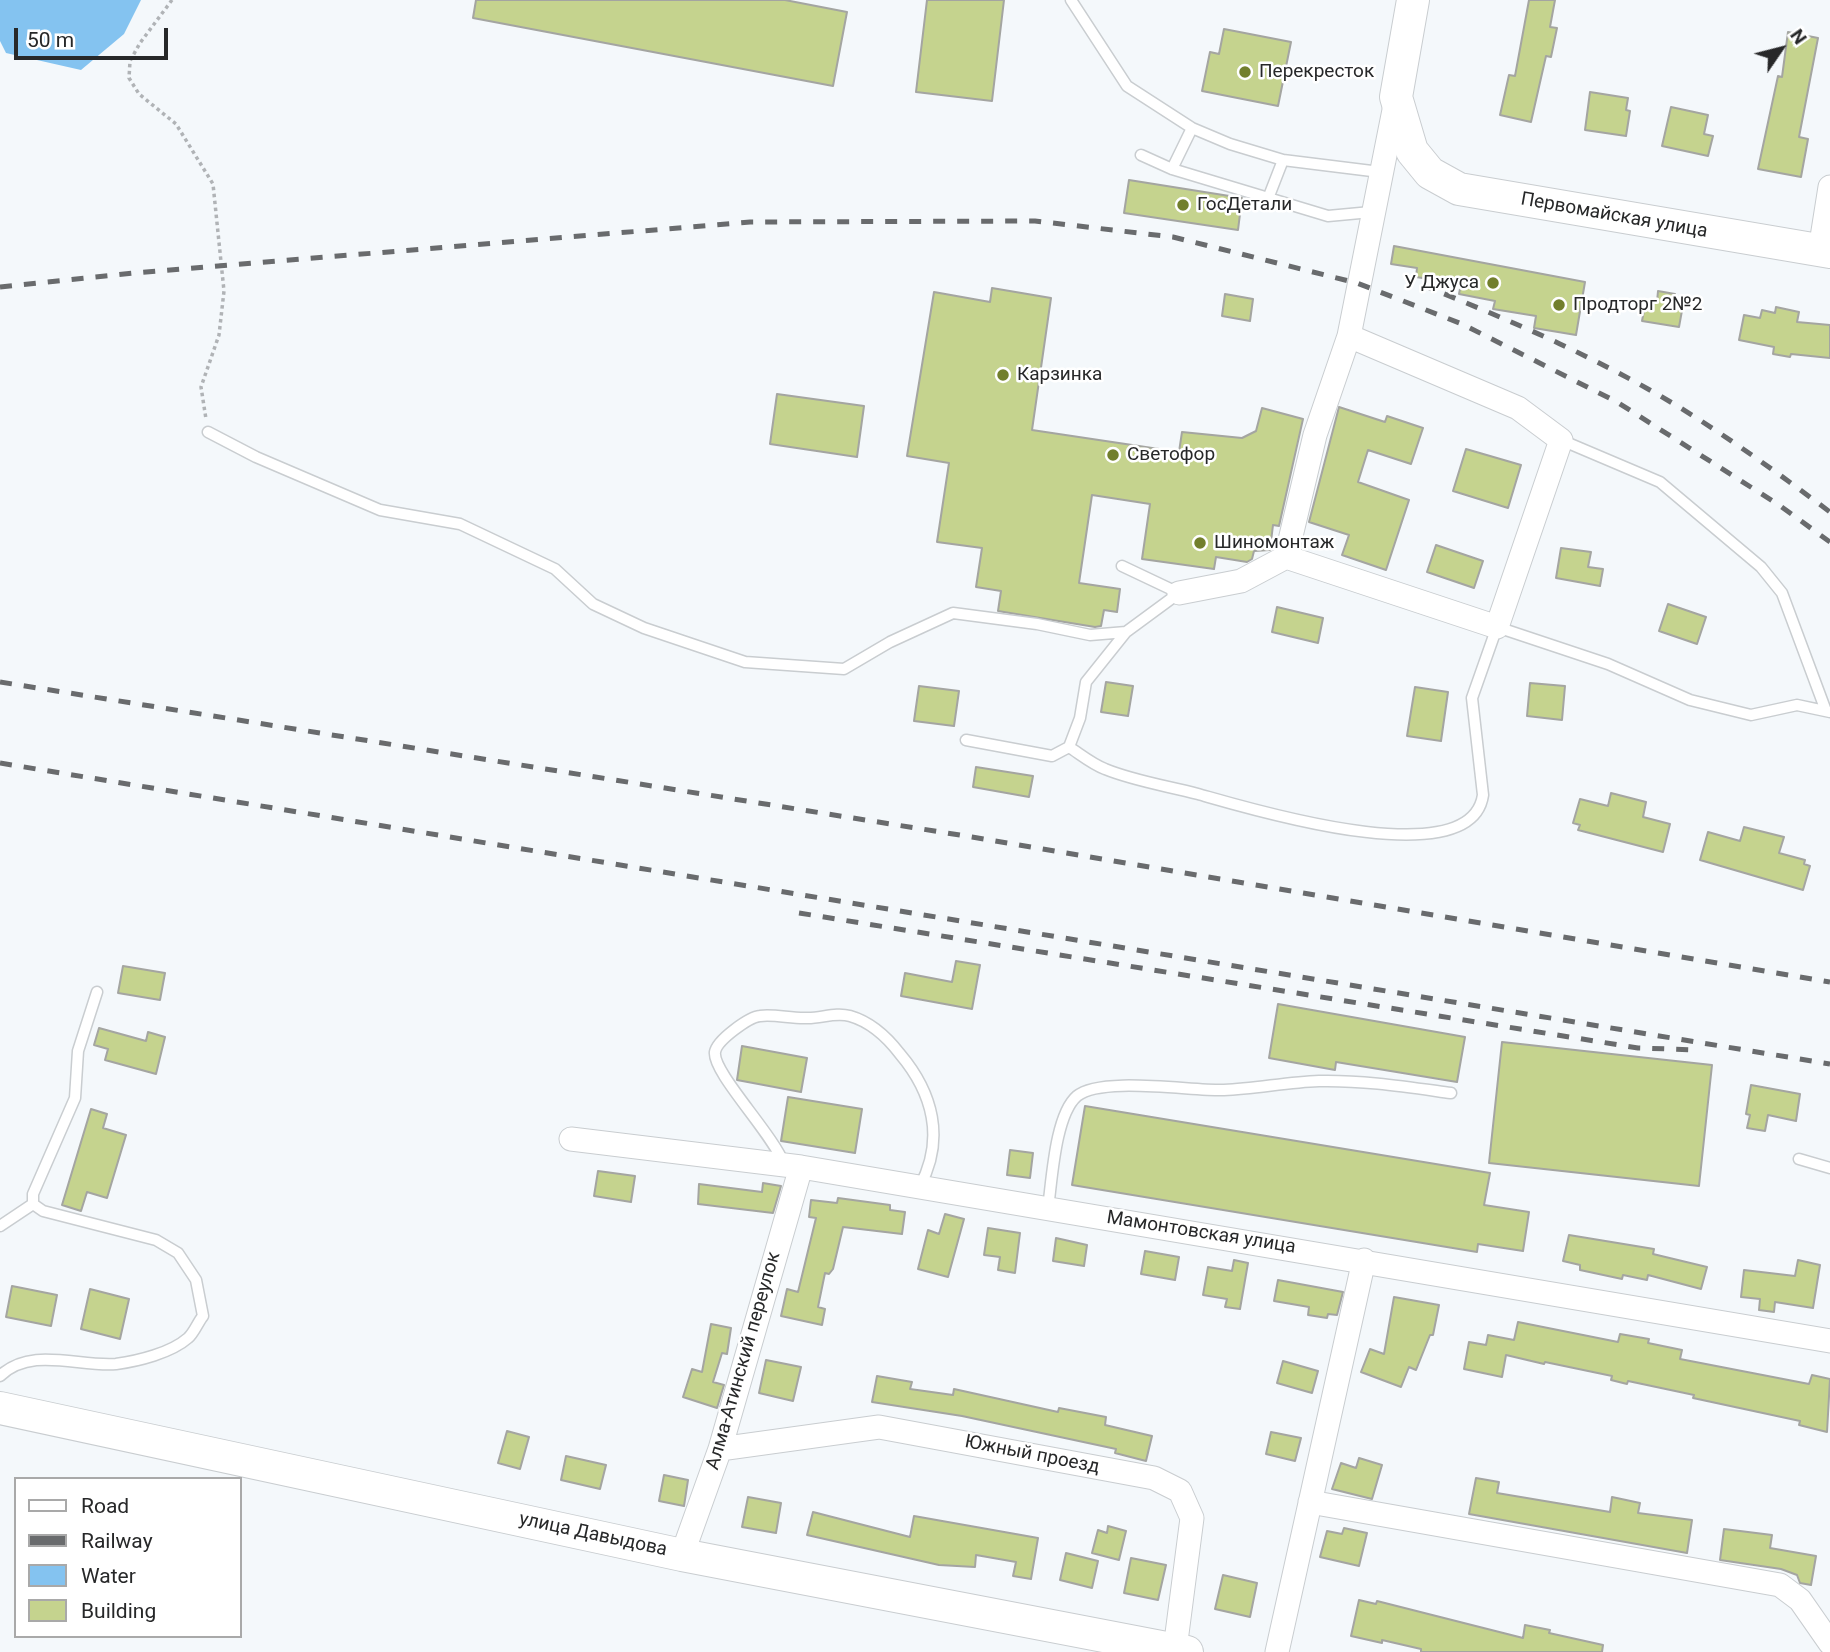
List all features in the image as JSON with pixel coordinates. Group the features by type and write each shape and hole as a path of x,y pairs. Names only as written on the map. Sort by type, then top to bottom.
{"main road":[{"path":"1396,97 1413,0"},
{"name":"Первомайская улица","path":"1396,97 1412,151 1430,173 1459,189 1825,251"},
{"name":"улица Давыдова","path":"0,1408 682,1555 1181,1651"}],"street":[{"path":"1286,557 1315,435 1349,336 1371,212 1396,97"},
{"path":"1825,251 1830,187"},
{"path":"1179,593 1241,581 1286,557 1497,627 1561,440 1518,408 1349,336"},
{"name":"Мамонтовская улица","path":"571,1139 792,1166 920,1186 1830,1341"},
{"name":"Алма-Атинский переулок","path":"682,1555 720,1449 792,1166"},
{"path":"1277,1652 1364,1260"},
{"name":"Южный проезд","path":"720,1449 879,1427 1154,1478 1180,1491 1192,1518 1181,1651"},
{"path":"1310,1502 1780,1585 1800,1600 1830,1643"}],"lane":[{"path":"1071,0 1127,86 1192,128 1230,144 1283,160 1380,172"},
{"path":"1172,169 1192,128"},
{"path":"1141,155 1172,169 1269,196 1328,216 1371,212"},
{"path":"1269,196 1283,160"},
{"path":"208,432 256,457 380,510 460,524 555,569 593,604 645,628 746,662 844,669 890,642 953,613 1037,624 1090,635 1126,632"},
{"path":"1561,440 1660,482 1761,567 1782,593 1828,711"},
{"path":"966,740 1052,756 1069,747 1080,718 1087,682 1126,632 1179,593 1122,566"},
{"path":"1069,747 1104,769 1320,827 1410,834 1438,832 1470,821 1481,809 1483,795 1472,698 1497,627 1608,664 1690,700 1751,715 1797,705 1828,711"},
{"path":"33,1205 33,1194 75,1098 78,1051 97,992"},
{"path":"792,1166 769,1133 726,1082 715,1052 722,1039 758,1016 809,1018 848,1015 869,1023 891,1042 926,1090 932,1114 934,1152 920,1186"},
{"path":"1048,1208 1059,1136 1066,1115 1077,1097 1098,1086 1225,1090 1320,1081 1385,1084 1451,1093"},
{"path":"1799,1159 1830,1168"},
{"path":"0,1226 33,1205"},
{"path":"0,1376 6,1370 36,1359 116,1364 159,1354 188,1338 203,1315 196,1280 178,1253 156,1240 43,1211 33,1205"}],"path":[{"path":"172,0 130,61 129,78 139,93 176,124 213,184 224,291 219,335 201,387 208,432"}],"water":[{"path":"0,0 141,0 124,34 81,70 6,53 0,41"}],"building":[{"path":"476,0 785,0 847,12 833,86 473,18"},
{"path":"927,0 1004,0 992,101 916,92"},
{"path":"1529,0 1555,0 1550,27 1557,28 1551,57 1546,56 1531,122 1500,115 1509,75 1515,76"},
{"name":"Перекресток","path":"1224,29 1291,42 1278,106 1202,91 1210,52 1219,54"},
{"path":"1788,32 1818,38 1799,137 1808,139 1801,177 1758,169 1778,76 1782,77"},
{"path":"1590,92 1628,98 1626,110 1630,111 1626,136 1585,130"},
{"path":"1671,107 1708,115 1704,134 1713,136 1708,156 1662,146"},
{"name":"ГосДетали","path":"1129,180 1242,198 1238,230 1124,213"},
{"path":"1394,246 1585,282 1576,335 1534,328 1536,316 1493,309 1495,301 1459,294 1461,284 1416,277 1417,268 1391,264"},
{"path":"992,288 1051,298 1032,430 1179,452 1182,432 1242,438 1256,431 1262,408 1303,419 1279,526 1273,525 1270,550 1254,551 1252,559 1247,562 1216,557 1214,569 1142,559 1150,504 1092,495 1079,583 1120,589 1117,612 1104,610 1101,626 1095,627 998,611 1001,591 976,587 982,548 937,542 949,463 907,456 934,292 990,302"},
{"path":"1658,291 1675,294 1673,303 1683,305 1679,327 1642,321 1646,300 1657,302"},
{"path":"1225,294 1253,299 1250,321 1222,316"},
{"path":"1776,307 1799,312 1797,322 1830,325 1830,358 1773,354 1774,347 1739,340 1744,315 1760,318 1762,310 1775,313"},
{"path":"777,394 864,406 857,457 770,444"},
{"path":"1339,407 1385,422 1387,416 1423,428 1411,464 1368,450 1358,482 1409,500 1386,570 1342,555 1349,535 1309,522"},
{"path":"1466,449 1521,465 1508,508 1453,491"},
{"path":"1436,545 1483,561 1474,588 1427,572"},
{"path":"1561,548 1591,552 1588,567 1603,569 1600,586 1556,578"},
{"path":"1668,604 1706,617 1697,644 1659,631"},
{"path":"1277,607 1323,618 1318,643 1272,632"},
{"path":"1106,682 1133,686 1128,716 1101,712"},
{"path":"1530,683 1565,686 1562,720 1527,716"},
{"path":"919,686 959,691 954,726 914,721"},
{"path":"1415,687 1448,692 1441,741 1407,736"},
{"path":"976,767 1033,776 1029,797 973,787"},
{"path":"1611,793 1646,802 1643,817 1670,824 1663,852 1578,830 1580,825 1573,823 1580,799 1608,806"},
{"path":"1744,827 1784,837 1779,853 1805,860 1804,864 1810,866 1803,890 1700,860 1708,832 1740,841"},
{"path":"956,961 980,965 972,1009 901,996 905,973 952,982"},
{"path":"123,966 165,973 160,1000 118,993"},
{"path":"1278,1004 1465,1037 1457,1082 1336,1062 1335,1070 1269,1058"},
{"path":"99,1028 146,1041 148,1032 165,1037 156,1074 105,1060 108,1049 94,1045"},
{"path":"1502,1042 1712,1065 1699,1186 1489,1163"},
{"path":"742,1046 807,1058 801,1092 737,1080"},
{"path":"1751,1085 1800,1094 1796,1121 1768,1115 1765,1131 1747,1128 1750,1115 1746,1114"},
{"path":"788,1097 862,1109 855,1153 781,1141"},
{"path":"1085,1106 1490,1173 1484,1205 1529,1212 1523,1251 1478,1244 1477,1252 1072,1185"},
{"path":"91,1109 107,1114 103,1128 126,1135 107,1198 87,1192 81,1211 62,1205"},
{"path":"1010,1150 1033,1153 1030,1178 1007,1175"},
{"path":"598,1171 635,1176 631,1202 594,1196"},
{"path":"763,1183 781,1186 773,1213 698,1204 699,1184 762,1192"},
{"path":"838,1198 890,1205 890,1210 905,1212 902,1234 843,1227 833,1269 829,1274 825,1273 818,1307 825,1309 822,1325 781,1316 787,1289 798,1292 816,1218 809,1217 811,1200 837,1203"},
{"path":"945,1214 964,1219 948,1277 918,1269 928,1230 939,1234"},
{"path":"988,1228 1020,1233 1015,1273 998,1270 1000,1257 984,1255"},
{"path":"1569,1235 1654,1249 1653,1254 1707,1267 1701,1289 1648,1275 1647,1280 1623,1275 1622,1279 1580,1270 1580,1265 1563,1261"},
{"path":"1056,1238 1087,1245 1084,1266 1053,1261"},
{"path":"1145,1251 1179,1257 1175,1280 1141,1274"},
{"path":"1234,1260 1248,1263 1240,1309 1225,1307 1227,1299 1203,1295 1208,1267 1232,1271"},
{"path":"1798,1260 1820,1265 1813,1308 1775,1302 1774,1312 1759,1310 1760,1299 1741,1297 1744,1270 1795,1276"},
{"path":"1278,1280 1343,1292 1337,1315 1328,1314 1327,1318 1308,1315 1309,1307 1274,1301"},
{"path":"12,1286 57,1295 51,1326 6,1317"},
{"path":"90,1289 129,1299 120,1339 81,1329"},
{"path":"1394,1297 1439,1305 1433,1335 1430,1335 1416,1370 1409,1367 1401,1387 1361,1372 1370,1349 1384,1354"},
{"path":"1518,1322 1618,1342 1620,1334 1649,1339 1648,1343 1682,1350 1680,1359 1809,1384 1812,1375 1830,1379 1827,1432 1799,1425 1800,1421 1693,1398 1694,1395 1628,1381 1627,1384 1611,1380 1612,1376 1506,1355 1502,1377 1464,1369 1469,1342 1486,1345 1488,1335 1514,1340"},
{"path":"711,1324 731,1328 727,1354 722,1353 713,1382 724,1385 717,1408 683,1397 692,1369 702,1372"},
{"path":"766,1360 801,1367 793,1401 759,1393"},
{"path":"1283,1361 1318,1371 1312,1393 1277,1383"},
{"path":"877,1376 912,1382 910,1389 953,1395 954,1389 1058,1412 1059,1408 1106,1417 1105,1425 1152,1436 1146,1461 1115,1453 1116,1449 962,1416 872,1402"},
{"path":"507,1431 529,1437 520,1469 498,1463"},
{"path":"1271,1432 1301,1438 1295,1461 1266,1454"},
{"path":"566,1456 606,1465 600,1489 561,1480"},
{"path":"1359,1458 1382,1465 1372,1499 1332,1489 1341,1463 1356,1468"},
{"path":"664,1475 688,1480 684,1506 659,1501"},
{"path":"1476,1478 1499,1482 1497,1493 1610,1512 1612,1497 1640,1503 1638,1513 1692,1520 1687,1553 1469,1514"},
{"path":"748,1497 781,1503 776,1533 742,1527"},
{"path":"813,1512 910,1537 914,1516 1038,1538 1031,1579 1013,1576 1016,1562 976,1555 975,1567 939,1565 807,1535"},
{"path":"1108,1526 1126,1531 1119,1560 1092,1553 1098,1530 1107,1533"},
{"path":"1344,1528 1367,1533 1359,1566 1320,1557 1327,1531 1342,1534"},
{"path":"1724,1529 1772,1535 1770,1548 1816,1556 1811,1585 1800,1583 1797,1575 1781,1569 1720,1560"},
{"path":"1066,1553 1098,1561 1092,1588 1060,1580"},
{"path":"1131,1558 1166,1565 1158,1600 1124,1593"},
{"path":"1223,1575 1257,1583 1250,1617 1215,1609"},
{"path":"1359,1600 1376,1604 1377,1601 1523,1638 1525,1625 1550,1630 1549,1633 1603,1645 1602,1652 1421,1652 1421,1649 1382,1640 1382,1643 1351,1636"}],"railway":[{"path":"0,287 133,273 750,222 1035,221 1173,237 1357,283 1462,324 1617,402 1779,505 1830,542"},
{"path":"1422,285 1596,361 1663,397 1764,463 1830,512"},
{"path":"0,682 972,837 1830,982"},
{"path":"0,763 1830,1064"},
{"path":"799,913 1638,1048 1699,1050"}],"place":[{"name":"Перекресток","path":"1245,72"},
{"name":"ГосДетали","path":"1183,205"},
{"name":"У Джуса","path":"1493,283"},
{"name":"Продторг 2№2","path":"1559,305"},
{"name":"Карзинка","path":"1003,375"},
{"name":"Светофор","path":"1113,455"},
{"name":"Шиномонтаж","path":"1200,543"}]}
